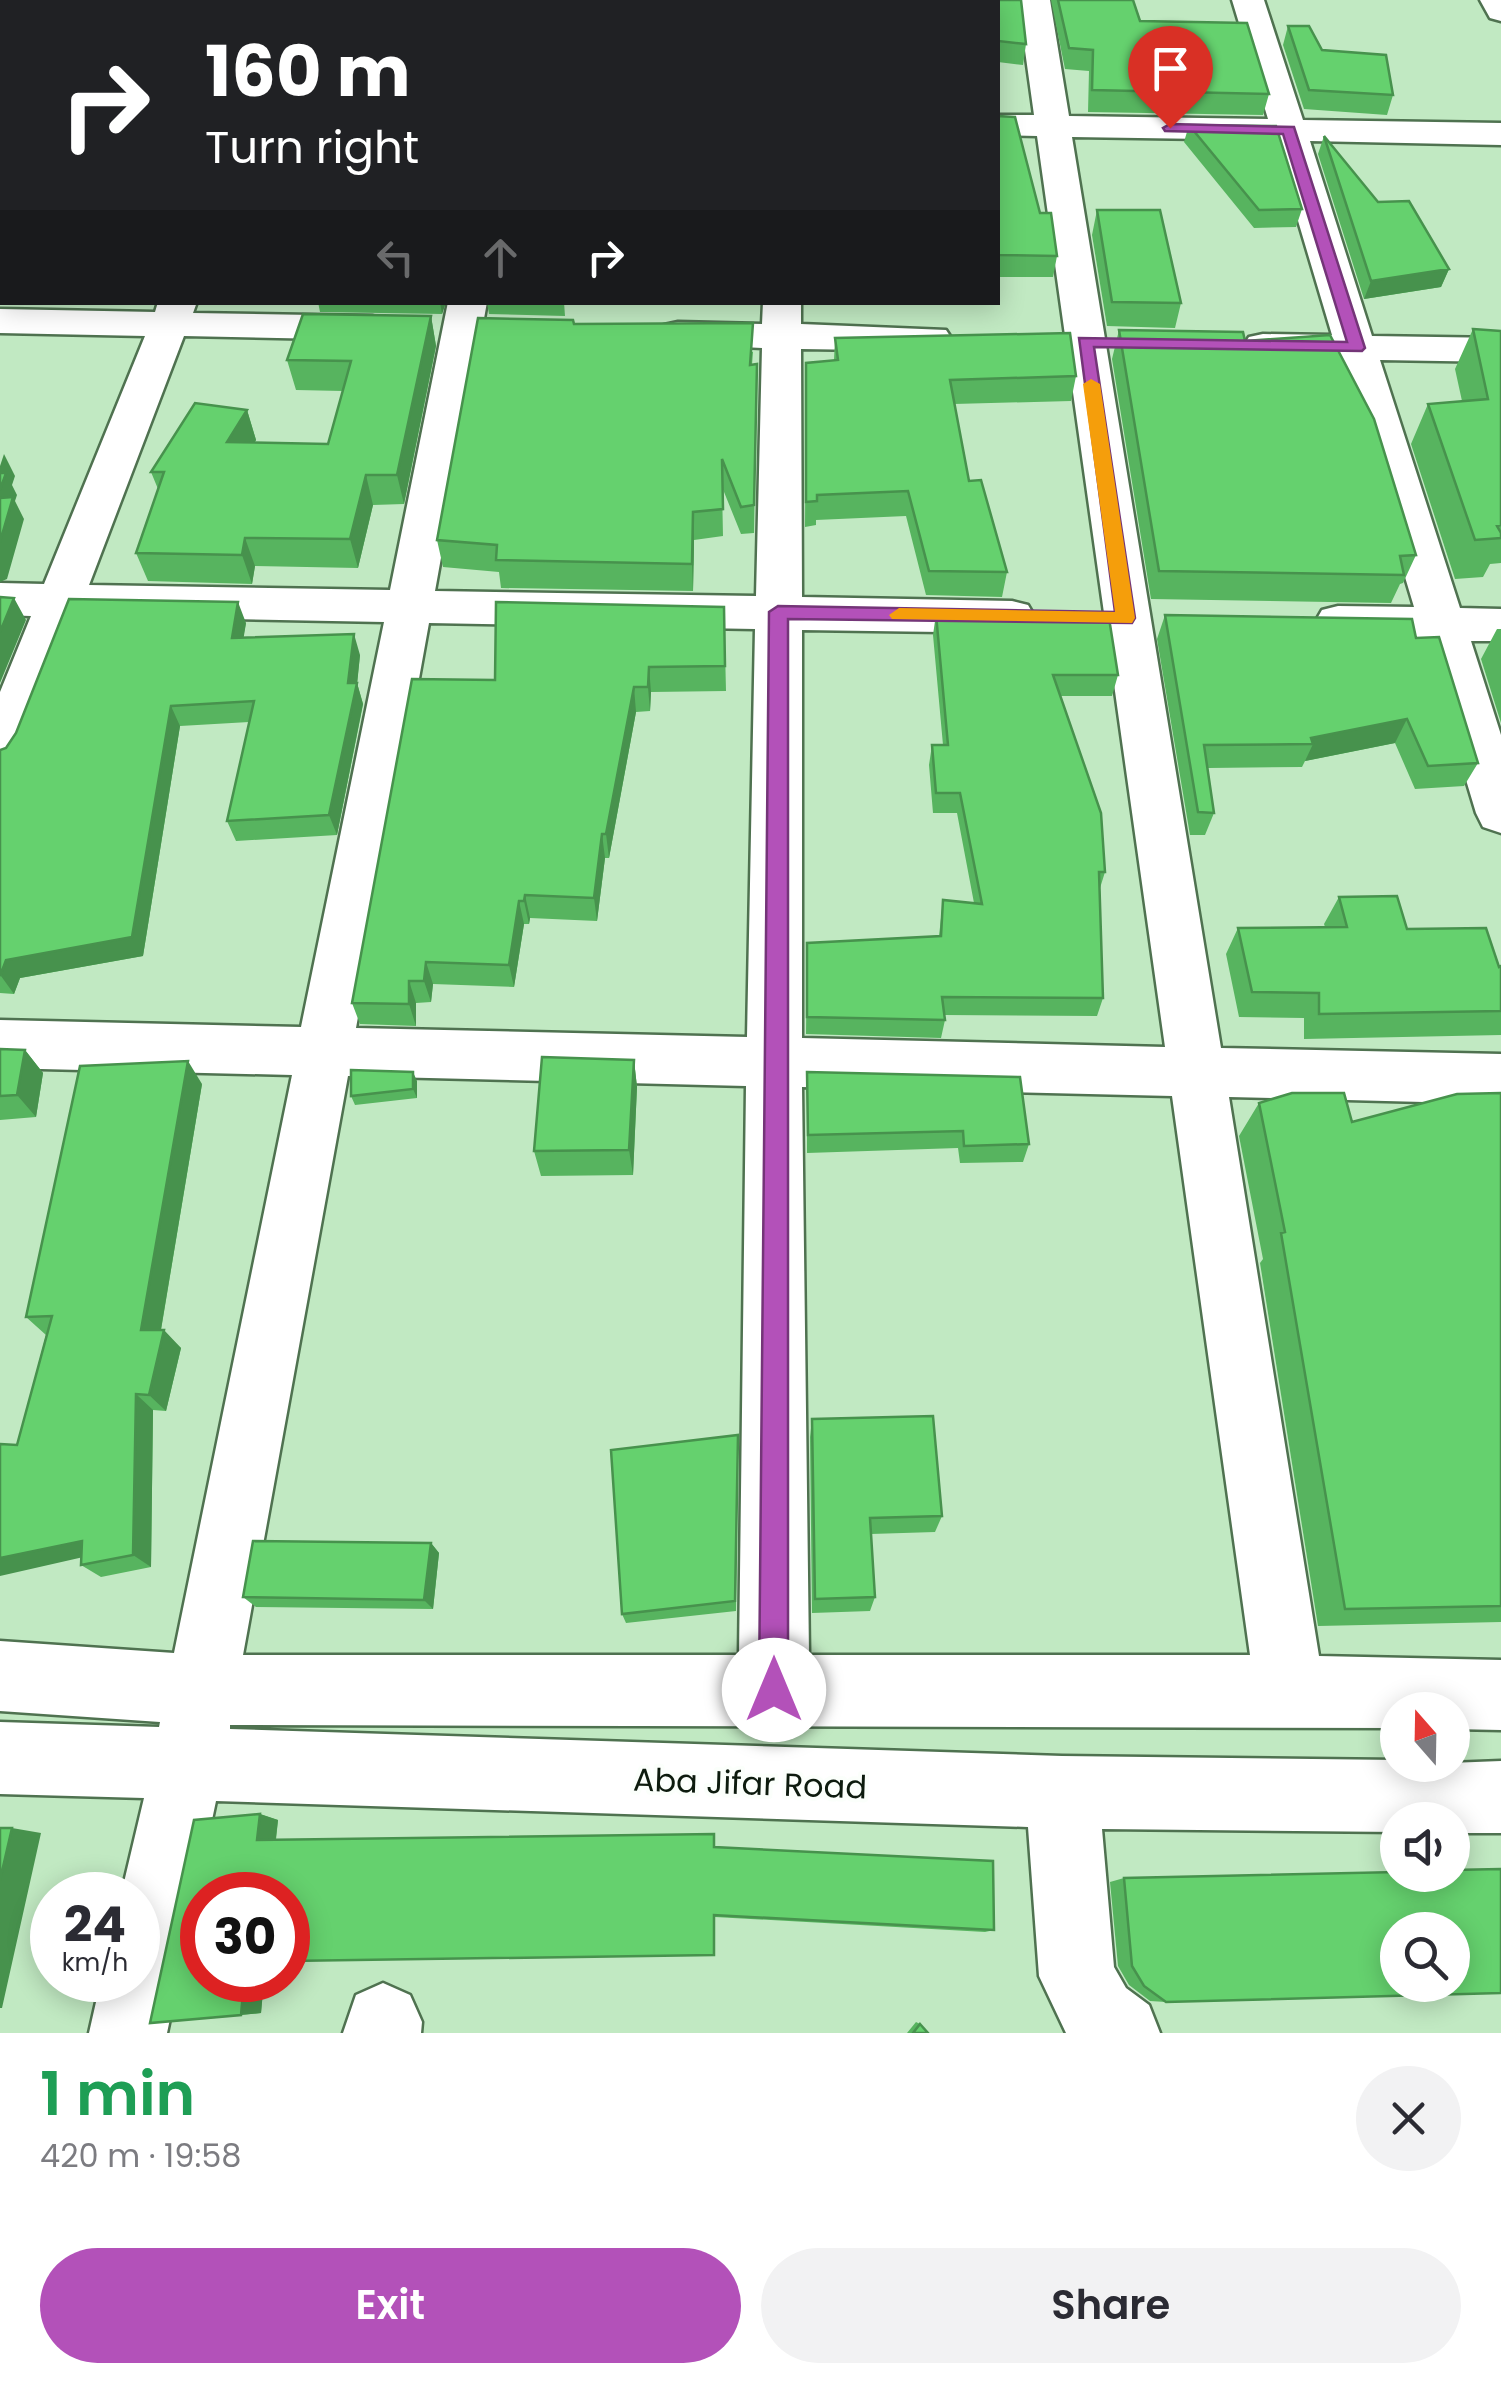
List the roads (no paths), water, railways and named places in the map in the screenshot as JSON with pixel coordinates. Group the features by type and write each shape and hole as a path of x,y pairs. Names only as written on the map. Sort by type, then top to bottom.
{"street":[{"path":"1034,0 1085,342 1107,618 1194,1072 1290,1690"},
{"path":"1248,0 1501,813"},
{"path":"1496,0 1501,11"},
{"path":"1000,125 1501,134"},
{"path":"0,320 173,313 452,324 408,606 202,1690 128,2033"},
{"path":"0,752 173,313"},
{"path":"642,334 782,319 971,340"},
{"path":"774,1690 774,1062 782,319"},
{"path":"1221,345 1501,350"},
{"path":"0,599 1107,618"},
{"path":"1304,622 1501,625"},
{"path":"0,1044 1501,1079"},
{"path":"0,1676 202,1690 1290,1690 1501,1695"},
{"name":"Aba Jifar Road","path":"0,1758 1062,1792 1501,1797"},
{"path":"1062,1792 1078,1976 1100,2015 1121,2033"}]}
